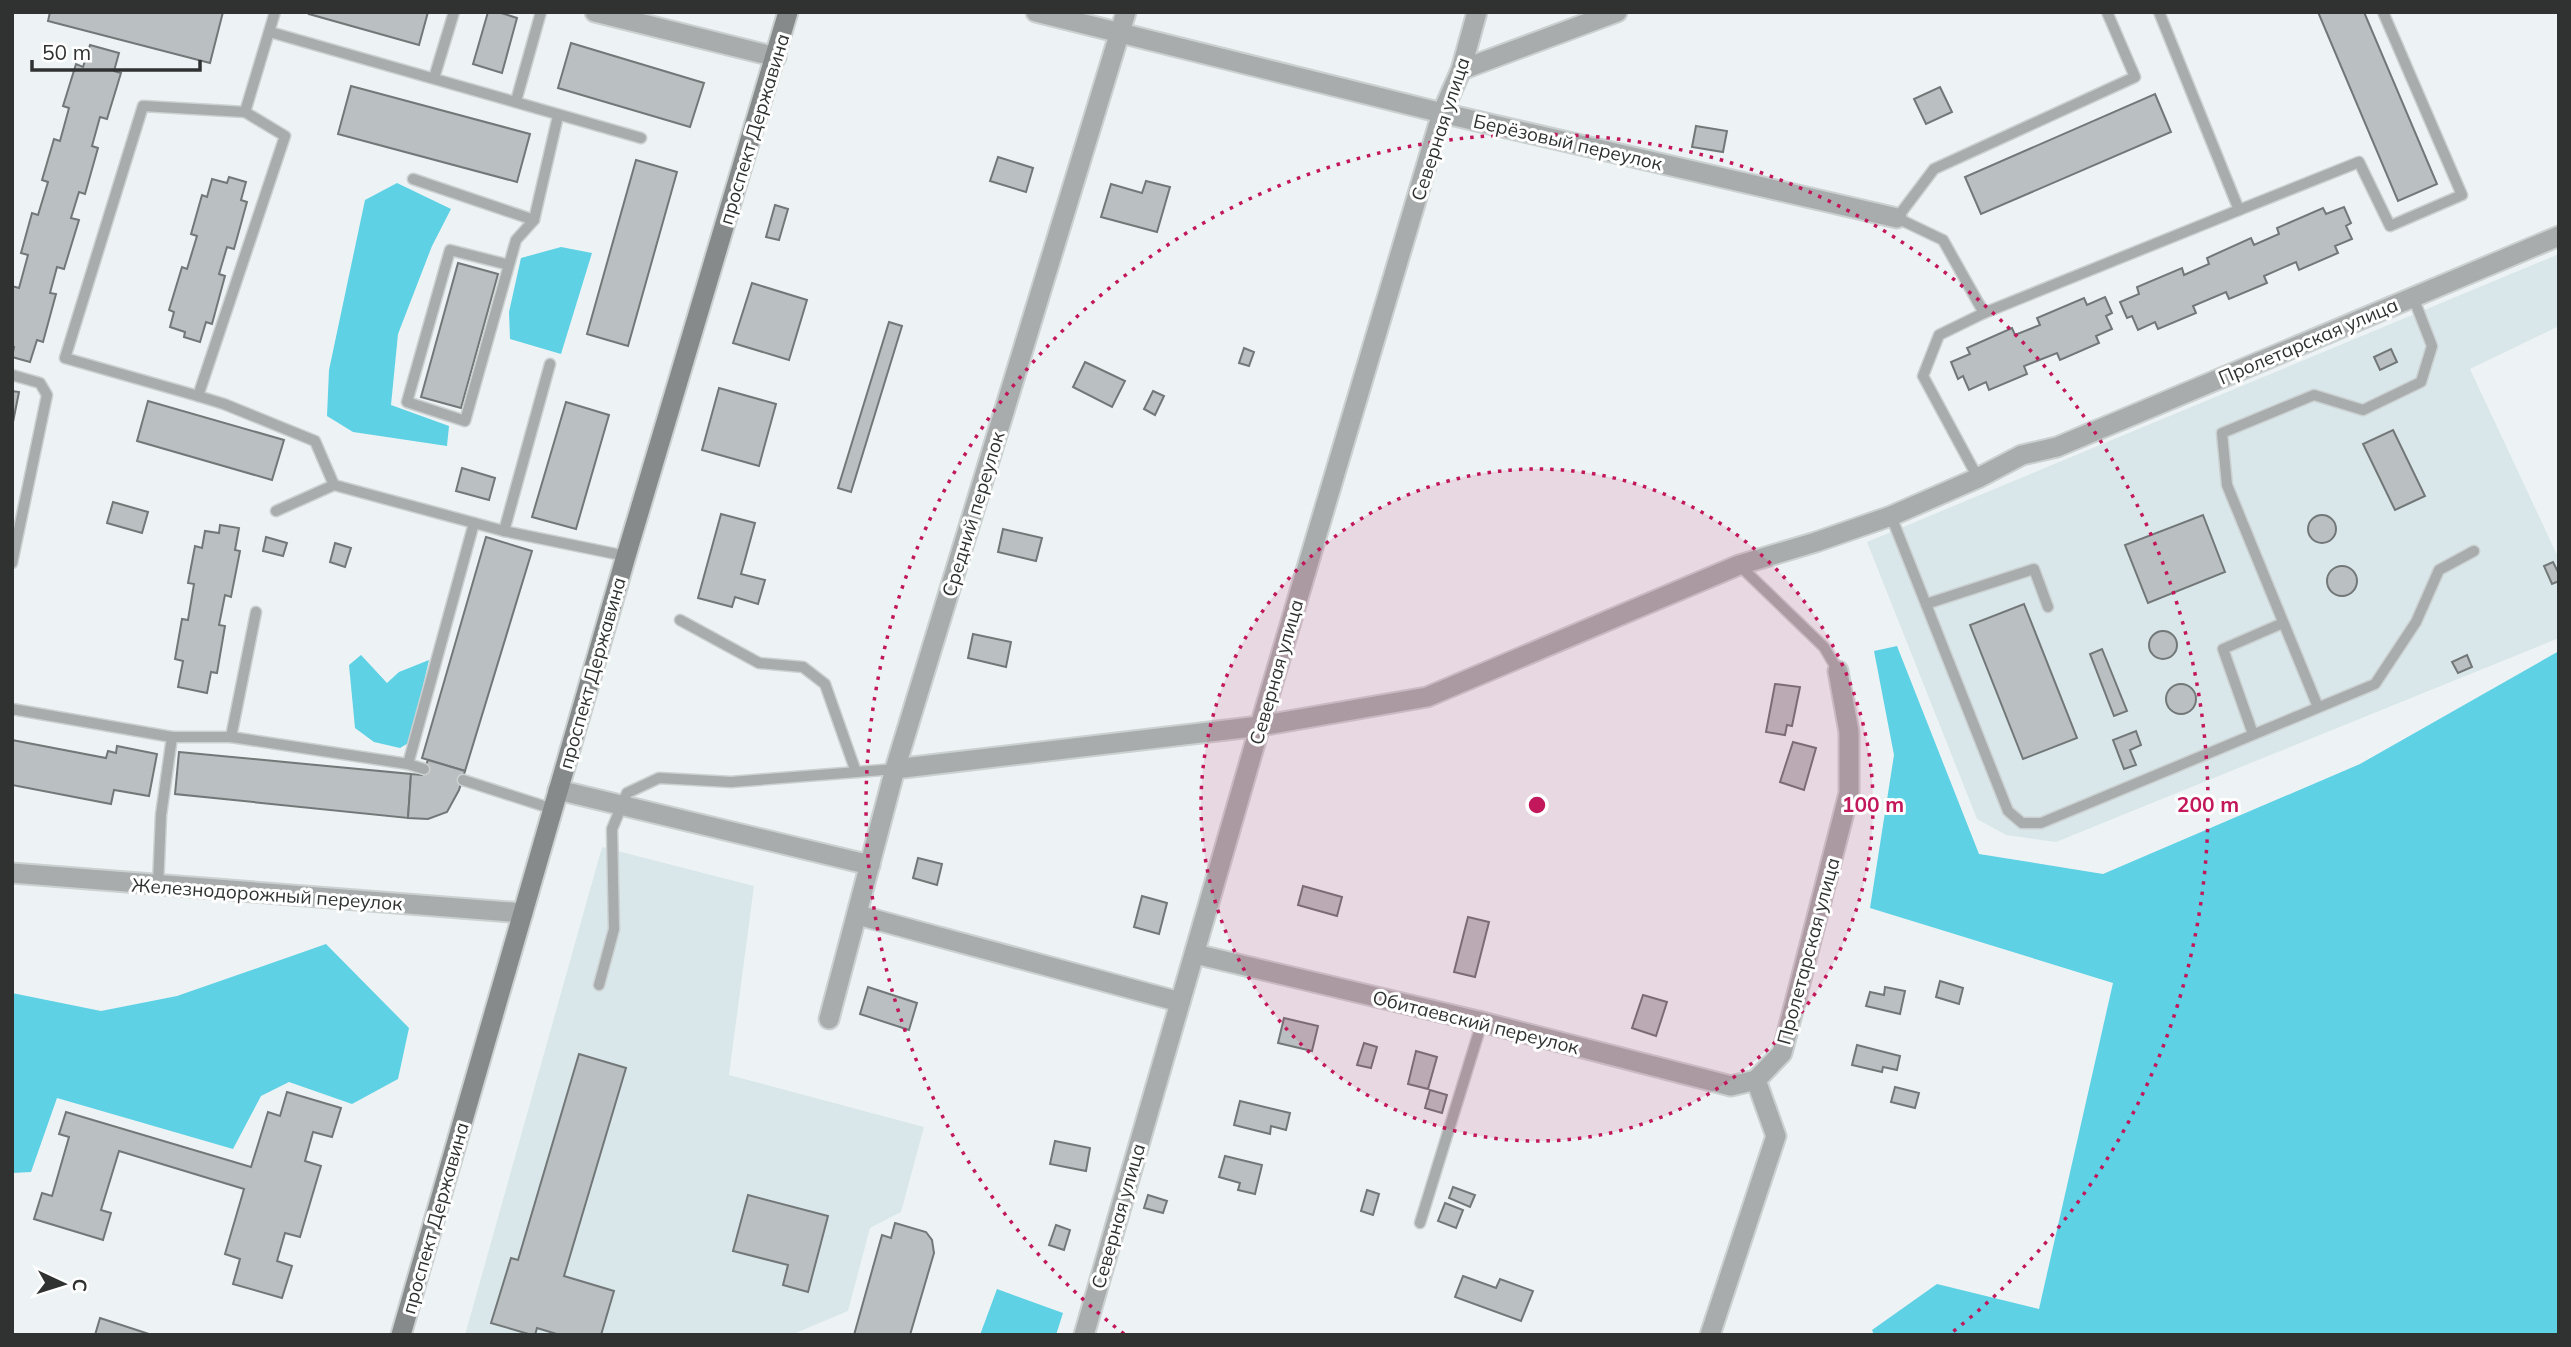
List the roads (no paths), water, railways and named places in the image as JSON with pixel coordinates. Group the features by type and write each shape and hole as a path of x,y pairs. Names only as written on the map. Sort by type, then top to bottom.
{"main road":[{"name":"проспект Державина","path":"401,1335 626,556 788,12"}],"street":[{"path":"595,12 776,57"},
{"name":"Берёзовый переулок","path":"1036,12 1442,113 1897,218"},
{"name":"Средний переулок","path":"829,1019 895,769 1126,12"},
{"name":"Северная улица","path":"1084,1335 1260,726 1442,113 1461,70 1477,12"},
{"path":"1461,70 1618,12"},
{"name":"Пролетарская улица","path":"895,769 1260,726 1427,696 1739,565 1891,516 1978,478 2022,455 2057,447 2559,236"},
{"name":"Пролетарская улица","path":"1756,1080 1782,1053 1849,793 1849,732 1838,671"},
{"path":"555,800 620,806 870,865"},
{"name":"Железнодорожный переулок","path":"12,873 523,913"},
{"path":"858,915 1180,1002"},
{"name":"Обитаевский переулок","path":"1195,954 1482,1022 1731,1086 1756,1080"},
{"path":"1710,1335 1776,1136 1756,1080"}],"lane":[{"path":"245,111 275,12"},
{"path":"434,78 454,12"},
{"path":"516,101 541,12"},
{"path":"1984,313 1943,240 1897,218 1934,169 2135,77 2107,12"},
{"path":"2159,12 2239,209"},
{"path":"1978,478 1923,376 1938,335 1984,313 2359,162 2390,226 2462,195 2383,12"},
{"path":"270,32 641,138"},
{"path":"198,396 285,136 245,111 143,106 65,358 224,404 315,441 334,485"},
{"path":"509,265 450,250 407,402 465,421 509,265 516,240 534,220 558,116"},
{"path":"413,179 534,220"},
{"path":"2318,707 2227,485 2222,433 2314,395 2363,410 2421,382 2432,346 2413,297"},
{"path":"504,531 550,364"},
{"path":"12,375 40,383 47,395 12,563"},
{"path":"276,510 334,485 504,531 626,556"},
{"path":"1891,516 2008,811 2022,823 2041,823 2375,684 2416,622 2439,570 2474,551"},
{"path":"408,764 474,523"},
{"path":"1739,565 1824,647 1838,671"},
{"path":"1926,604 2034,569 2048,607"},
{"path":"231,737 256,612"},
{"path":"680,620 760,663 803,667 825,684 856,772"},
{"path":"2253,734 2223,649 2283,622"},
{"path":"12,709 172,737 231,737 408,764 424,769"},
{"path":"158,886 161,815 172,737"},
{"path":"599,985 614,929 612,829 627,793 659,778 730,782 895,769"},
{"path":"463,780 555,800"},
{"path":"1420,1223 1482,1022"}]}
